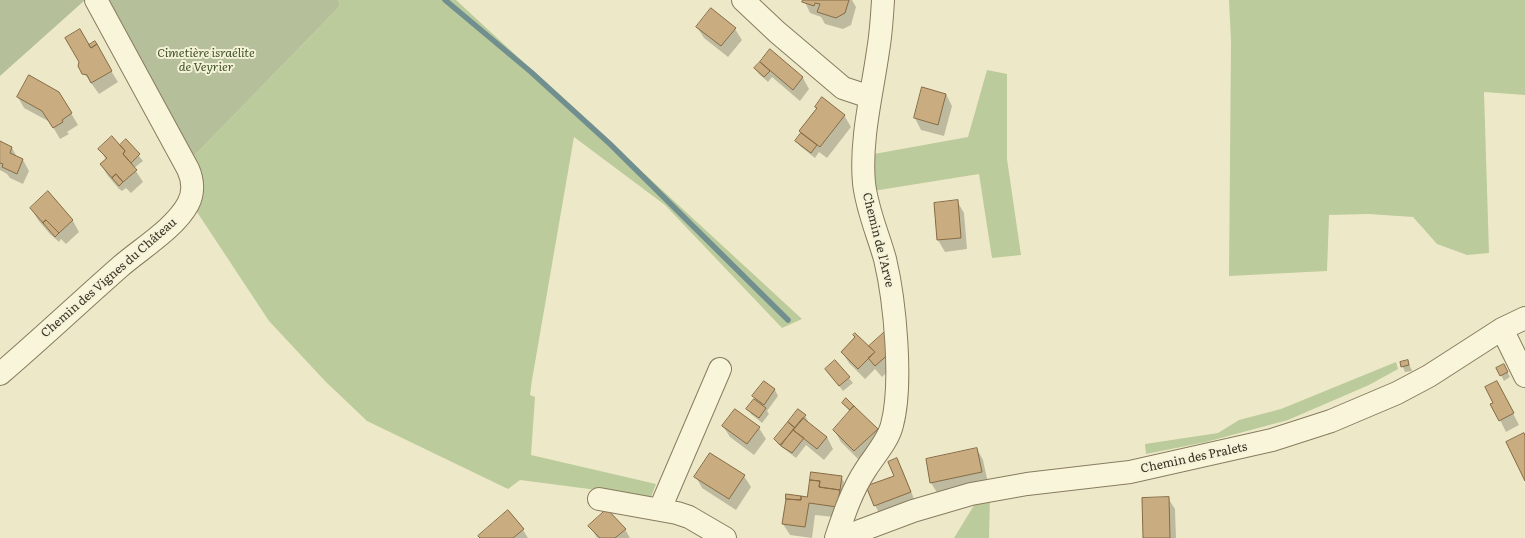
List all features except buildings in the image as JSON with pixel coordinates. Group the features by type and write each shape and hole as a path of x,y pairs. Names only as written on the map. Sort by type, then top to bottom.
{"street":[{"name":"Chemin des Vignes du Château","path":"0,374 120,266 173,223 186,208 191,196 192,184 188,169 96,0"},
{"path":"743,0 777,32 843,88 870,97"},
{"name":"Chemin de l'Arve","path":"836,538 854,489 887,437 892,426 896,400 893,314 889,281 871,217 864,182 865,143 870,97 879,50 883,0"},
{"name":"Chemin des Pralets","path":"841,538 913,511 971,494 1027,484 1130,472 1272,440 1331,421 1397,393 1429,376 1502,329 1525,318"},
{"path":"1502,329 1525,376"},
{"path":"660,509 720,369"},
{"path":"599,499 660,509 689,517 725,538"}],"green space":[{"path":"0,0 85,0 0,76"},
{"name":"Cimetière israélite de Veyrier","path":"105,0 338,0 340,6 193,157"},
{"path":"338,0 456,0 802,319 782,328 665,205 574,137 532,380 530,395 535,397 531,455 656,484 651,497 520,480 508,489 367,421 326,382 269,321 197,212 203,196 193,157 340,6"},
{"path":"1229,0 1525,0 1525,95 1484,92 1489,253 1467,255 1437,244 1413,217 1368,214 1329,215 1327,271 1229,276 1231,41"},
{"path":"987,70 1007,74 1007,159 1021,255 992,258 979,174 873,191 874,154 968,137"},
{"path":"1396,362 1398,369 1369,385 1288,420 1206,442 1146,454 1145,444 1218,433 1239,420 1281,409"},
{"path":"990,497 989,538 954,538 976,502"}],"waterway":[{"path":"445,0 531,72 610,144 788,320"}]}
